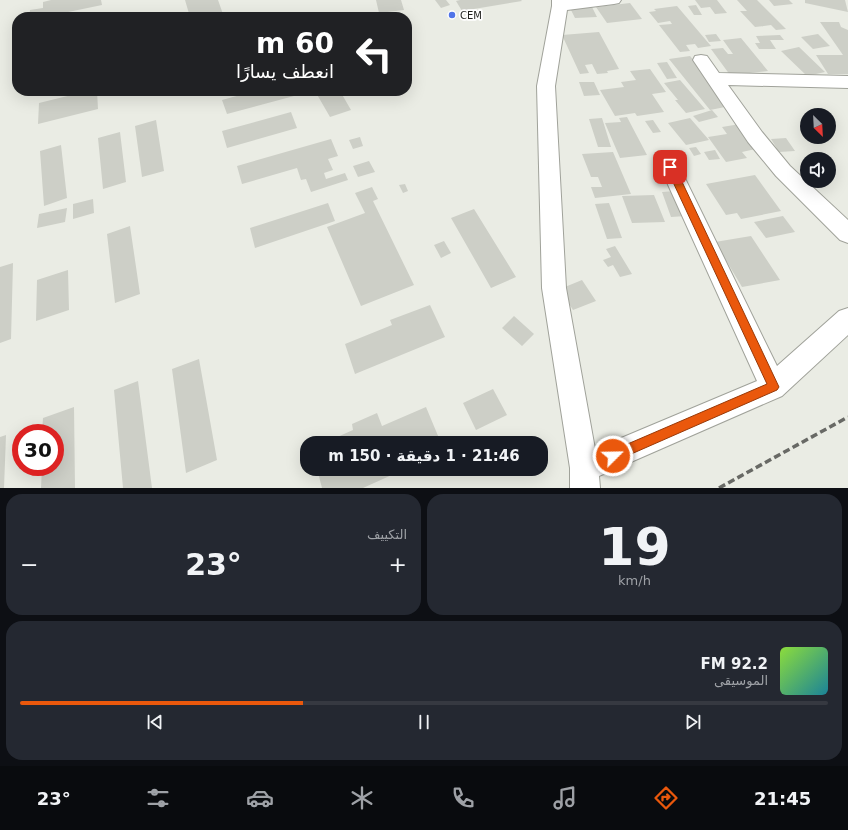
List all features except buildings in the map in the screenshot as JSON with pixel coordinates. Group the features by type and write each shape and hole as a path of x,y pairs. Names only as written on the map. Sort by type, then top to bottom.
{"street":[{"path":"614,0 561,2 546,86 554,288 585,478 773,387 848,319"},
{"path":"701,60 755,137 783,171 848,234"},
{"path":"713,78 848,82"},
{"path":"670,167 773,387"}],"railway":[{"path":"719,488 848,417"}],"place":[{"name":"CEM","path":"452,15"}],"route":[{"path":"613,456 773,387 670,167"}]}
